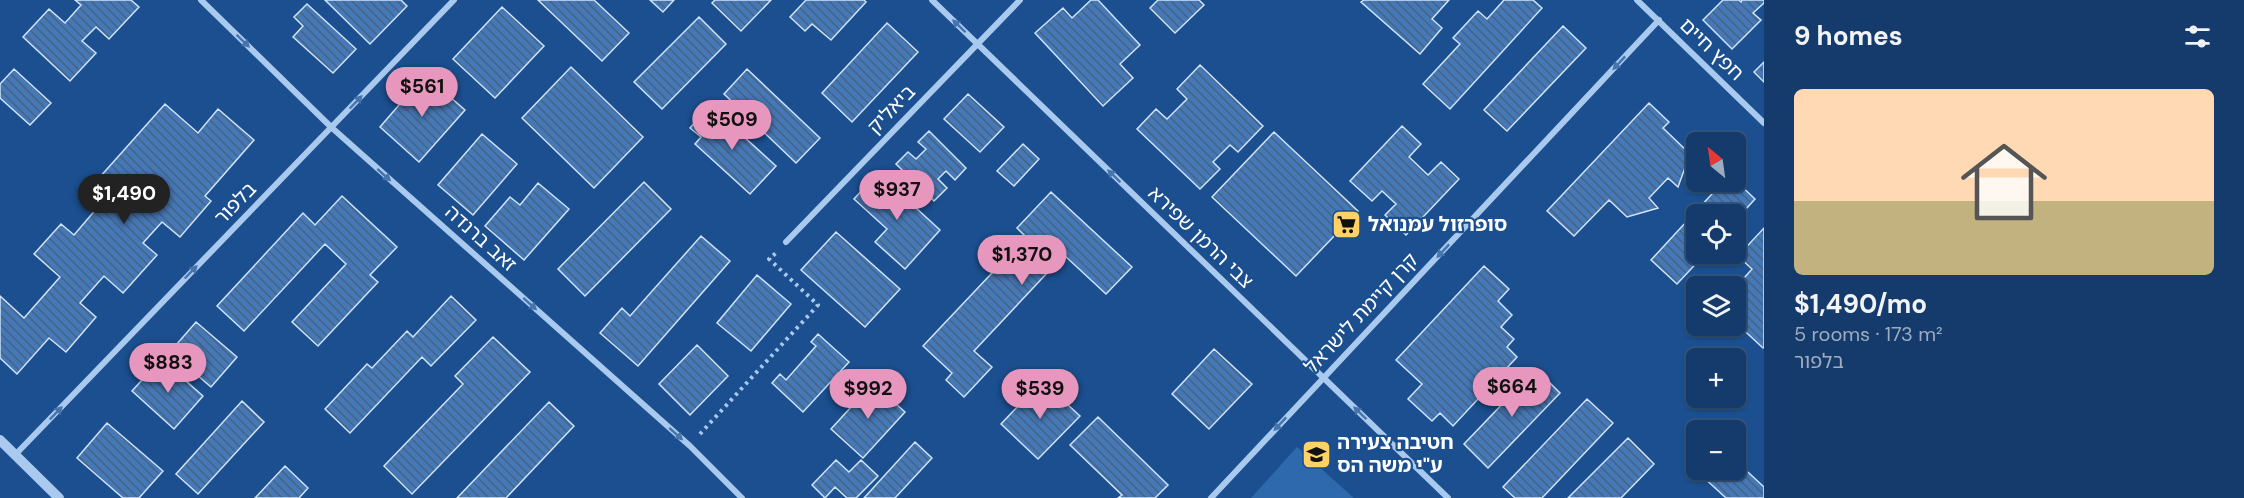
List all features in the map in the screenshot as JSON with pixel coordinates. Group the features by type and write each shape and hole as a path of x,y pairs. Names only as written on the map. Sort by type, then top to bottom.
{"street":[{"name":"זאב ברנדה","path":"201,0 331,128 690,446 742,498"},
{"name":"בלפור","path":"15,455 454,0"},
{"name":"צבי הרמן שפירא","path":"932,0 1448,498"},
{"name":"ביאליק","path":"786,242 1020,0"},
{"name":"חפץ חיים","path":"1637,0 1764,123"},
{"name":"קרן קיימת לישראל","path":"1211,498 1659,20"},
{"path":"0,440 59,498"}],"path":[{"path":"690,446 818,305 770,259 786,242"}],"shaded area":[{"path":"1297,447 1354,498 1251,498"}],"building":[{"path":"75,0 131,0 139,7 109,39 96,27 82,41 96,53 70,81 23,37 49,9 65,23 81,5"},
{"path":"325,0 401,0 407,6 370,44"},
{"path":"538,0 594,0 629,33 602,61"},
{"path":"650,0 674,0 663,12"},
{"path":"715,0 771,0 741,31 712,3"},
{"path":"806,0 864,0 866,2 831,40 812,24 805,31 790,17"},
{"path":"1091,0 1098,0 1140,45 1120,64 1133,78 1103,106 1035,33 1063,8 1072,18"},
{"path":"1158,0 1199,0 1204,5 1175,33 1150,8"},
{"path":"1364,0 1449,0 1432,19 1442,28 1420,54 1361,2"},
{"path":"1504,0 1533,0 1542,8 1450,109 1423,84 1460,44 1453,38 1478,11 1487,19"},
{"path":"1723,0 1741,2 1742,0 1764,0 1764,3 1753,13 1761,20 1732,49 1703,20"},
{"path":"307,4 356,49 333,73 293,37 303,26 294,17"},
{"path":"502,7 544,46 495,98 453,59"},
{"path":"699,17 726,44 662,109 634,82"},
{"path":"887,23 918,52 852,122 822,93"},
{"path":"1563,26 1586,48 1507,131 1484,110"},
{"path":"1764,62 1764,82 1754,72"},
{"path":"1200,65 1263,126 1238,152 1230,145 1213,162 1220,169 1200,189 1137,129 1156,109 1167,119 1187,99 1177,89"},
{"path":"571,67 643,137 594,188 522,118"},
{"path":"14,69 51,103 30,125 0,98 0,84"},
{"path":"747,69 820,138 796,163 724,94"},
{"path":"425,75 465,110 419,162 380,127"},
{"path":"968,94 1004,127 980,152 944,119"},
{"path":"1649,103 1669,122 1663,128 1686,150 1686,165 1678,187 1668,178 1649,198 1658,208 1627,217 1609,200 1574,236 1547,211"},
{"path":"165,104 198,133 218,109 254,140 205,196 211,201 180,237 162,222 143,243 157,255 123,293 104,276 80,303 96,317 66,352 49,338 17,374 0,358 0,296 24,318 60,277 34,254 61,224 74,235 97,208 83,196"},
{"path":"710,106 776,166 750,194 695,144 701,137 690,128"},
{"path":"1402,126 1421,144 1409,157 1428,175 1441,162 1459,179 1406,235 1385,215 1396,204 1382,191 1372,201 1350,181"},
{"path":"929,131 966,168 955,180 946,171 938,179 947,188 934,201 896,164 908,152 916,159 926,149 918,142"},
{"path":"1274,132 1358,211 1296,276 1212,197"},
{"path":"482,134 517,164 473,215 438,185"},
{"path":"1023,144 1039,159 1014,186 997,171"},
{"path":"878,173 940,230 905,269 875,242 887,229 854,199"},
{"path":"644,182 671,209 585,296 558,269"},
{"path":"538,183 569,209 524,260 485,226 510,197 520,205"},
{"path":"1746,190 1755,199 1746,209 1746,204 1703,204 1714,192"},
{"path":"1051,192 1132,267 1106,294 1064,255 974,351 992,367 964,397 946,380 952,373 923,346 1026,237 1017,228"},
{"path":"342,196 397,247 370,275 378,282 318,346 292,322 346,264 325,244 244,331 217,306 303,213 315,225"},
{"path":"1686,222 1686,264 1696,264 1677,284 1651,260"},
{"path":"1764,228 1763,348 1746,332 1746,276 1752,269 1746,263 1746,247"},
{"path":"836,232 900,289 865,327 801,270"},
{"path":"701,236 730,261 638,366 600,333 622,308 630,316"},
{"path":"1484,266 1509,289 1498,301 1512,315 1501,327 1514,339 1507,347 1517,357 1453,426 1440,413 1432,421 1408,399 1422,384 1396,360"},
{"path":"757,275 791,304 751,351 717,323"},
{"path":"451,296 476,320 431,366 422,357 350,433 325,409 367,364 372,368 407,331 413,337"},
{"path":"196,322 237,357 211,387 170,352"},
{"path":"818,334 849,362 803,412 772,383 780,374 786,380 816,346 811,342"},
{"path":"493,337 530,372 412,494 384,466 463,384 455,376"},
{"path":"697,345 728,376 690,415 659,384"},
{"path":"1214,349 1252,384 1209,429 1172,394"},
{"path":"161,359 203,396 174,429 132,391"},
{"path":"1536,369 1560,393 1488,468 1464,444"},
{"path":"1042,381 1080,416 1038,459 1001,424"},
{"path":"873,383 905,412 863,458 831,429"},
{"path":"1587,399 1613,423 1542,498 1515,498 1503,487"},
{"path":"242,401 264,422 198,494 176,474"},
{"path":"549,402 574,426 506,498 457,498"},
{"path":"1098,417 1168,485 1155,498 1118,498 1122,495 1070,445"},
{"path":"107,423 163,471 139,498 123,498 77,458"},
{"path":"1628,438 1654,464 1621,498 1568,498"},
{"path":"915,442 932,458 895,498 864,498"},
{"path":"836,460 849,472 861,460 878,476 856,498 847,498 835,487 825,498 812,485"},
{"path":"285,466 308,488 299,498 255,498"},
{"path":"1746,470 1764,487 1764,498 1726,498 1706,480 1746,480"}],"place":[{"name":"סופרזול עמנואל","path":"1347,224"},
{"name":"חטיבה צעירה ע\"י משה הס","path":"1316,454"}]}
